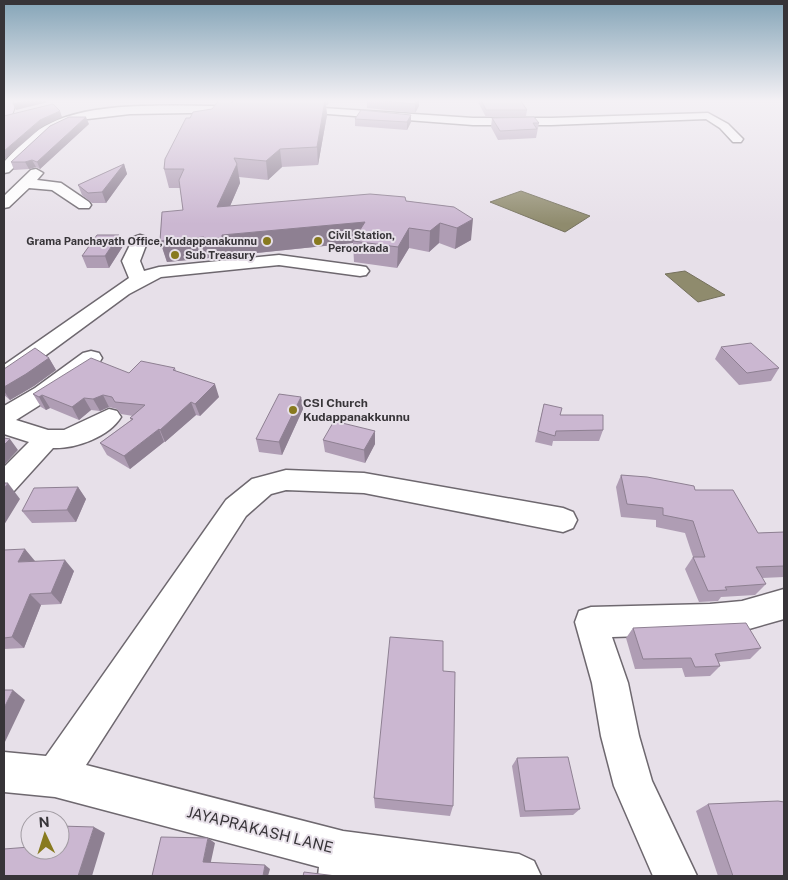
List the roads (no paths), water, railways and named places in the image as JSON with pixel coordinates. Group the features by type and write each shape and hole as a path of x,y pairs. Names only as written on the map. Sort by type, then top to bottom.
{"street":[{"path":"4,168 33,141"},
{"path":"4,204 38,170"},
{"path":"25,183 56,186 84,205"},
{"path":"138,279 131,261 140,240"},
{"path":"4,375 138,279 159,272 279,260 360,271"},
{"path":"92,358 43,393 7,415 4,421 7,426 47,440 68,439 90,430 109,417"},
{"path":"4,484 47,440"},
{"path":"55,777 236,508 262,486 286,480 364,483 562,520"},
{"path":"675,876 634,786 620,736 610,683 591,622 710,619 742,616 784,604"},
{"name":"JAYAPRAKASH LANE","path":"4,772 55,777 341,864 519,876"}],"place":[{"name":"Grama Panchayath Office, Kudappanakunnu","path":"267,241"},
{"name":"Civil Station, Peroorkada","path":"318,241"},
{"name":"Sub Treasury","path":"175,255"},
{"name":"CSI Church Kudappanakkunnu","path":"293,410"}]}
